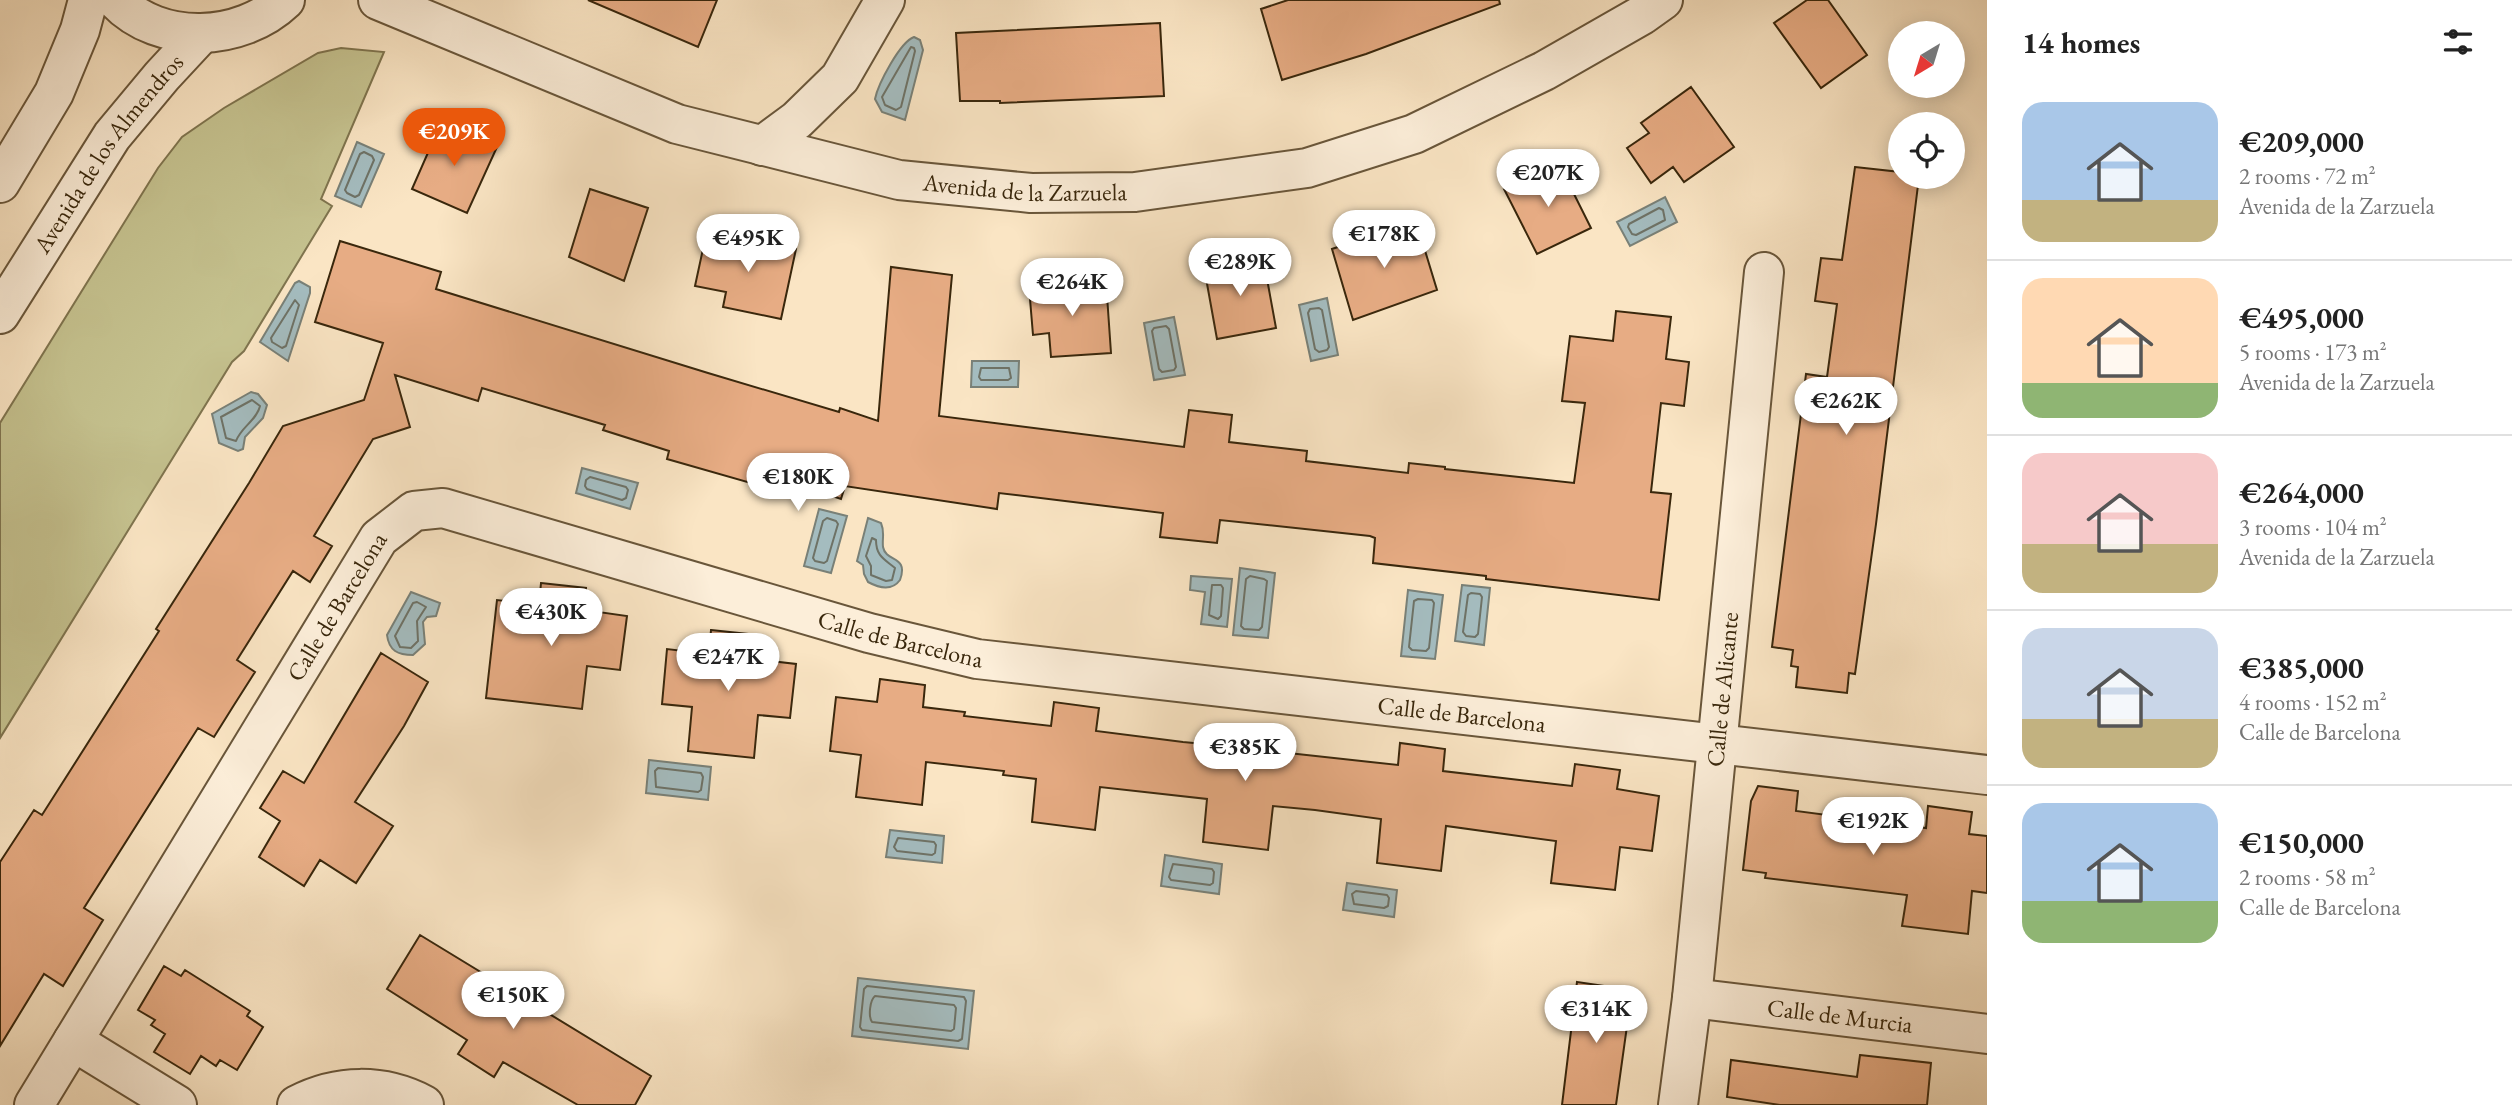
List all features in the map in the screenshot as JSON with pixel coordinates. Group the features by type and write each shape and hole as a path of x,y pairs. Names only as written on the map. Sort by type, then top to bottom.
{"street":[{"path":"0,183 54,93 80,30 88,0"},
{"path":"116,0 124,9 163,29 201,34 240,28 264,18 285,0"},
{"name":"Avenida de la Zarzuela","path":"378,0 677,124 899,180 1031,192 1135,192 1307,168 1414,134 1544,71 1642,15 1663,0"},
{"path":"762,146 797,120 840,78 885,0"},
{"name":"Avenida de los Almendros","path":"0,314 112,136 201,34"},
{"name":"Calle de Alicante","path":"1678,1105 1692,998 1764,272"},
{"name":"Calle de Barcelona","path":"34,1105 379,538 414,511 443,508 869,633 977,659 1987,775"},
{"name":"Calle de Murcia","path":"1692,998 1987,1034"},
{"path":"73,1041 177,1105"},
{"path":"297,1105 318,1094 361,1087 405,1095 424,1105"}],"shaded area":[{"path":"341,48 384,52 321,199 332,206 244,351 232,362 0,738 0,423 158,168 182,137 224,108 318,53"}],"water":[{"path":"914,37 920,40 923,50 905,120 882,112 875,99 890,64 908,40"},
{"path":"357,142 384,154 361,207 335,196"},
{"path":"1665,197 1677,222 1630,246 1617,222"},
{"path":"299,281 310,287 310,293 288,361 260,342 295,283"},
{"path":"1327,298 1338,355 1311,361 1299,305"},
{"path":"1174,317 1185,375 1154,380 1144,323"},
{"path":"972,361 1019,361 1018,387 971,387"},
{"path":"251,392 258,394 267,405 263,418 245,437 243,449 238,451 219,443 212,414"},
{"path":"582,468 638,483 630,509 576,493"},
{"path":"819,509 847,516 831,573 804,566"},
{"path":"868,518 881,523 885,552 902,567 900,580 893,586 881,587 868,582 863,565 857,561"},
{"path":"1240,568 1275,573 1268,638 1233,635"},
{"path":"1191,576 1232,579 1227,627 1201,624 1205,592 1190,590"},
{"path":"1462,585 1490,588 1484,645 1455,641"},
{"path":"1408,590 1443,595 1435,659 1401,656"},
{"path":"411,592 440,603 436,616 427,617 423,622 425,644 413,655 395,651 387,635"},
{"path":"649,760 711,767 708,800 646,793"},
{"path":"890,830 944,836 942,863 886,857"},
{"path":"1165,855 1222,864 1219,894 1161,886"},
{"path":"1347,883 1397,890 1394,917 1343,910"},
{"path":"858,978 974,991 968,1049 852,1036"}],"building":[{"path":"588,0 717,0 698,47"},
{"path":"1288,0 1499,0 1500,4 1366,54 1282,80 1261,9"},
{"path":"1807,0 1828,0 1867,55 1821,88 1774,23"},
{"path":"1160,23 1164,96 1000,103 960,101 956,33"},
{"path":"1691,87 1734,147 1684,182 1673,167 1651,183 1627,148 1649,133 1641,123"},
{"path":"441,123 497,147 467,213 412,189"},
{"path":"1559,164 1591,228 1537,254 1504,189"},
{"path":"1855,167 1888,171 1888,189 1918,189 1876,524 1855,674 1849,673 1847,693 1796,687 1798,667 1791,666 1793,650 1772,647 1806,374 1827,377 1837,304 1815,301 1821,258 1842,260"},
{"path":"590,189 648,208 624,281 569,257"},
{"path":"1416,221 1437,290 1353,320 1332,249"},
{"path":"738,234 796,249 781,319 723,307 726,292 695,286 706,235 736,242"},
{"path":"340,241 441,272 436,289 708,373 839,412 840,408 878,421 891,267 952,275 939,416 1184,447 1189,410 1232,415 1229,442 1307,451 1306,461 1408,473 1409,463 1574,483 1585,403 1562,401 1570,336 1613,341 1616,311 1671,317 1666,359 1689,362 1684,406 1661,403 1651,492 1671,494 1659,600 1373,563 1375,538 1370,536 1220,520 1217,543 1160,537 1163,513 999,493 997,509 845,486 841,499 776,477 772,489 667,459 669,451 603,430 605,425 482,388 478,401 395,375 410,427 373,439 314,536 332,546 310,582 293,571 237,660 255,672 214,737 198,728 84,908 103,920 63,986 44,974 0,1046 0,862 34,810 42,815 159,631 156,629 283,426 364,400 383,343 315,322"},
{"path":"1263,257 1276,328 1217,339 1204,267"},
{"path":"1106,281 1111,353 1051,357 1049,333 1033,335 1029,287"},
{"path":"541,583 586,588 584,610 627,616 620,670 587,666 582,709 486,698 497,600 539,605"},
{"path":"711,630 757,635 754,659 796,664 790,718 758,715 754,758 688,751 692,707 662,704 667,649 709,654"},
{"path":"381,653 428,682 404,726 355,802 393,826 356,883 320,860 304,886 259,857 280,821 260,808 283,771 304,783"},
{"path":"880,679 925,685 923,707 965,712 964,716 1051,726 1054,702 1099,708 1096,731 1183,742 1225,746 1228,724 1272,728 1269,751 1398,765 1400,743 1445,749 1443,771 1572,786 1575,764 1620,770 1617,789 1659,796 1652,851 1620,847 1615,890 1551,883 1556,841 1446,826 1441,871 1377,863 1381,819 1315,810 1273,806 1268,850 1203,842 1207,799 1100,787 1095,830 1032,822 1036,779 1003,775 1004,771 926,762 922,805 856,797 861,755 830,751 836,697 877,702"},
{"path":"1758,786 1798,791 1796,811 1926,828 1928,806 1972,812 1969,834 1987,836 1987,893 1972,891 1968,934 1902,926 1907,895 1765,878 1766,873 1743,870 1751,801"},
{"path":"420,935 651,1076 635,1105 578,1105 503,1062 494,1077 458,1054 467,1040 387,989"},
{"path":"164,966 181,976 185,970 250,1011 247,1016 263,1027 237,1070 220,1060 216,1066 201,1056 190,1074 154,1052 165,1034 151,1025 155,1020 138,1010"},
{"path":"1577,982 1632,990 1616,1105 1562,1105"},
{"path":"1860,1055 1931,1063 1927,1105 1780,1105 1727,1097 1731,1060 1857,1077"}]}
